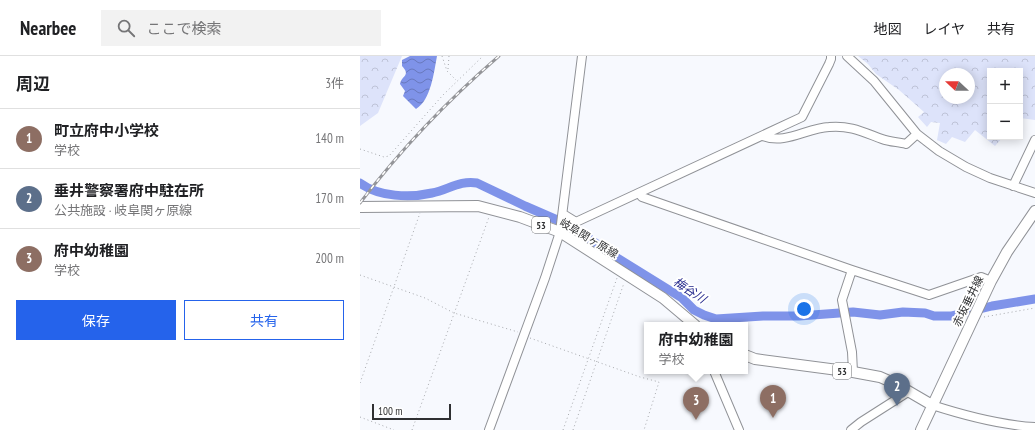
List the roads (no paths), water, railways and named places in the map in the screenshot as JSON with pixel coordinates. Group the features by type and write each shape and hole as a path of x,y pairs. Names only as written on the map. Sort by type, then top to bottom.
{"main road":[{"name":"岐阜関ヶ原線","path":"360,207 478,206 561,230 663,298 691,322"},
{"name":"赤坂垂井線","path":"932,405 991,281 1007,252 1035,211"},
{"name":"53","path":"748,356 755,359 880,377 896,384 932,405"},
{"path":"921,430 932,405"}],"street":[{"path":"489,430 545,278 561,230 582,56"},
{"path":"563,216 576,222 763,136 802,116 829,64 831,56"},
{"path":"847,56 874,81 917,134 939,151 966,167 990,178 1035,193"},
{"path":"763,136 768,138 792,137 828,127 853,128 883,139 906,144 917,134"},
{"path":"1013,186 1035,140"},
{"path":"639,193 642,196 929,296 972,279 981,277 991,281"},
{"path":"852,270 842,300 842,305 852,352 853,372"},
{"path":"715,374 739,430"},
{"path":"851,430 908,392"},
{"path":"932,405 1018,428 1035,427"}],"water":[{"path":"410,56 437,56 431,85 425,99 416,109 403,96 405,91 400,84 406,74 405,69 402,66 402,60"}],"waterway":[{"name":"梅谷川","path":"360,183 368,188 385,194 405,196 423,195 438,192 460,184 471,182 477,183 571,226 614,256 682,298 694,310 716,319 763,316 799,316 853,312 880,315 903,312 925,313 934,316 951,316 992,306 1035,299"}],"railway":[{"path":"360,203 392,163 443,108 499,56"}],"place":[{"name":"垂井警察署府中駐在所","path":"897,406"},
{"name":"町立府中小学校","path":"773,418"},
{"name":"府中幼稚園","path":"696,420"}]}
